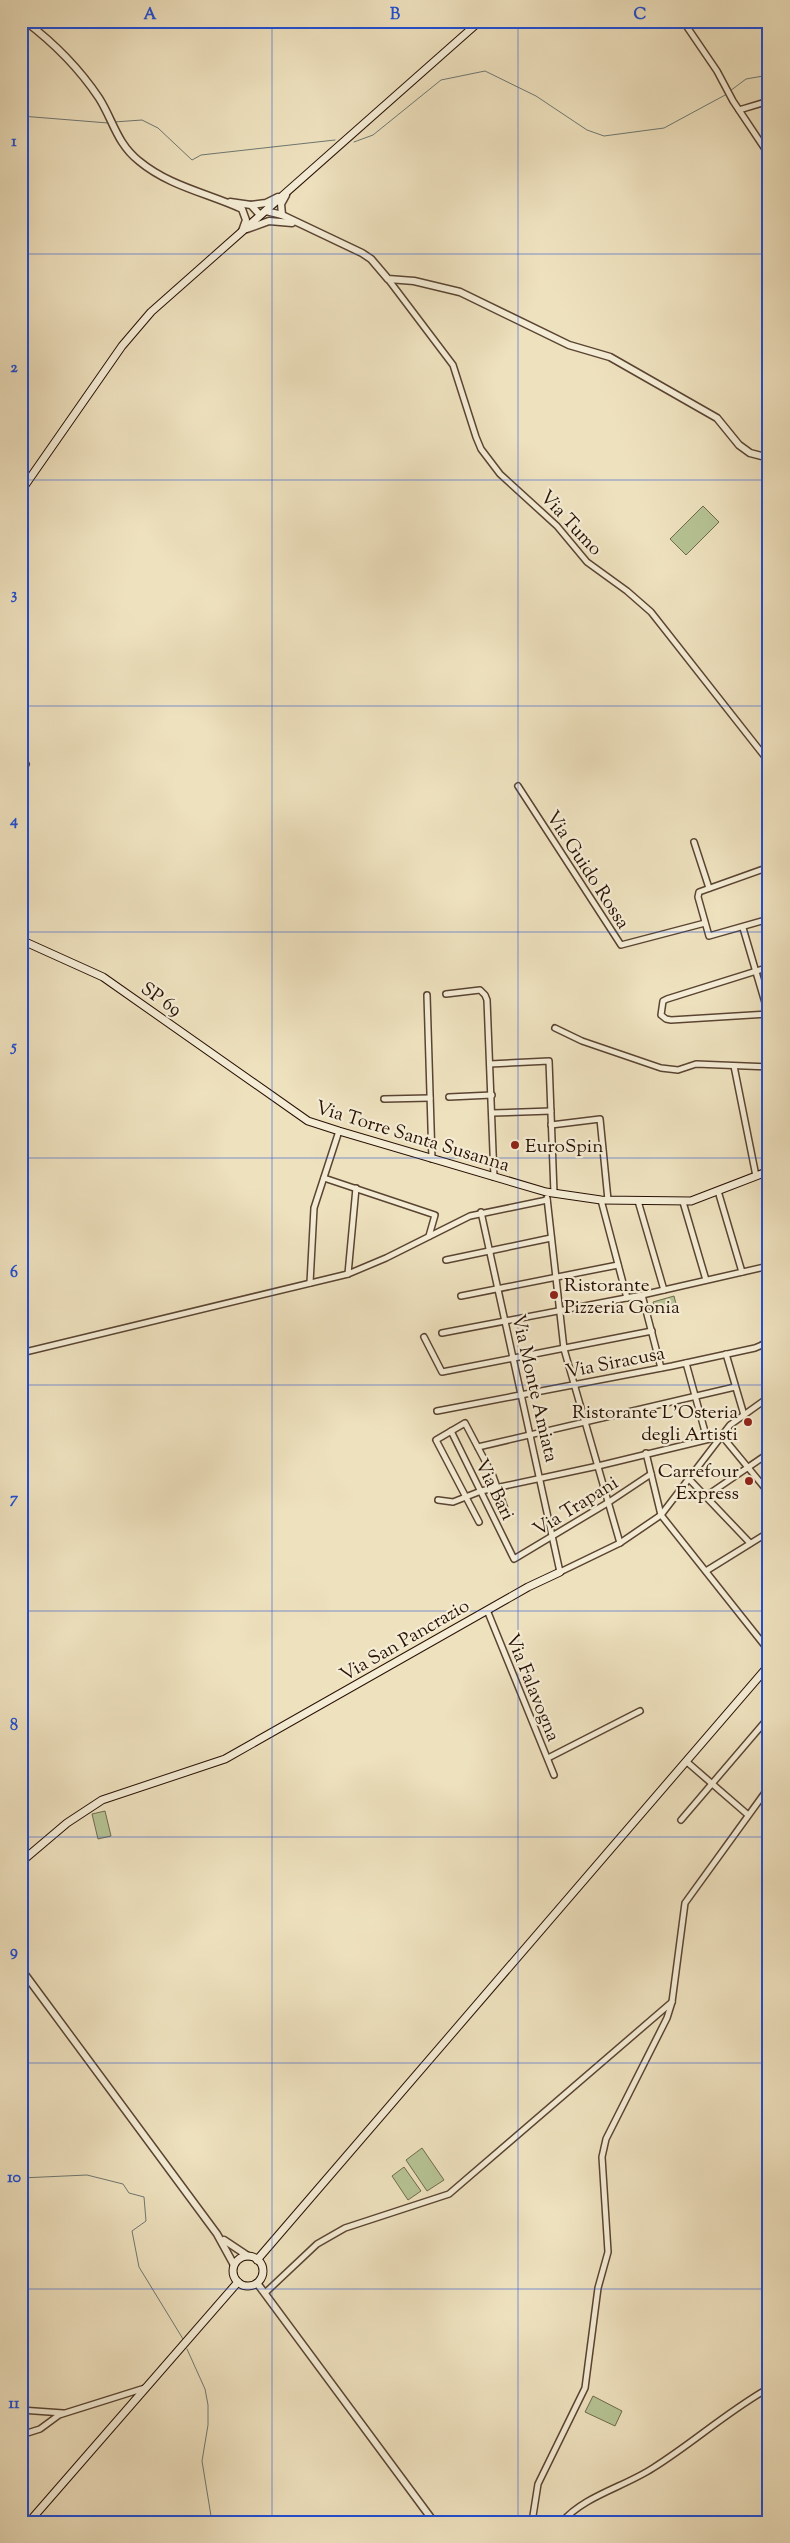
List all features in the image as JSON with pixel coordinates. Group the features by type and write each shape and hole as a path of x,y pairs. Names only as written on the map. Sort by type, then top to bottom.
{"main road":[{"path":"21,491 96,382 138,327 164,300 480,21"},
{"name":"SP 69","path":"21,940 103,977 275,1099"},
{"name":"Via Torre Santa Susanna","path":"275,1099 308,1121 339,1132 552,1195 605,1200 683,1202 718,1191 769,1171"},
{"name":"Via San Pancrazio","path":"21,1862 67,1822 102,1800 226,1759 487,1610 560,1572"},
{"path":"258,2260 688,1762 769,1665"},
{"path":"248,2256 258,2260 263,2271 257,2283 250,2286 238,2282 233,2274 234,2265 240,2258 248,2256"},
{"path":"29,2522 238,2282"}],"street":[{"path":"25,21 58,49 84,78 110,118 123,145 138,161 154,172 202,195 225,201 251,204 266,203 287,191"},
{"path":"683,21 769,155"},
{"path":"739,110 769,101"},
{"path":"280,218 281,204 287,191"},
{"path":"225,201 242,209 299,224 362,253 371,259 388,279 414,281 460,292 569,345 610,357 717,418 739,445 750,453 769,458"},
{"path":"251,204 263,213"},
{"path":"242,209 246,220 242,232"},
{"path":"242,232 258,223 280,218"},
{"name":"Via Tumo","path":"388,279 453,365 481,449 500,474 557,526 587,562 627,591 651,612 688,663 769,762"},
{"name":"Via Guido Rossa","path":"518,786 621,945 705,923"},
{"path":"694,842 709,888"},
{"path":"769,867 699,892 698,897 705,923 712,936 769,919"},
{"path":"743,928 755,971 768,1014 679,1019 666,1019 661,1015 663,1001 667,999 755,971 769,967"},
{"path":"446,994 480,990 486,995 492,1095 494,1177"},
{"path":"427,995 432,1159"},
{"path":"555,1028 582,1041 662,1068 678,1070 696,1064 769,1067"},
{"path":"490,1064 549,1061 551,1238 558,1311 564,1349 620,1542"},
{"path":"734,1066 756,1176"},
{"path":"449,1097 492,1095"},
{"path":"384,1099 430,1098"},
{"path":"492,1113 551,1111"},
{"path":"551,1125 600,1119 605,1200 627,1298"},
{"path":"310,1282 314,1208 339,1132"},
{"path":"324,1178 434,1215 428,1236"},
{"path":"348,1274 356,1188"},
{"path":"718,1191 742,1272"},
{"path":"21,1353 348,1274 386,1258 481,1212 552,1195"},
{"path":"638,1201 664,1290"},
{"path":"683,1202 706,1280"},
{"name":"Via Monte Amiata","path":"481,1212 560,1572"},
{"path":"446,1260 551,1238"},
{"path":"461,1296 498,1290 618,1264"},
{"path":"442,1333 642,1295 769,1266"},
{"path":"642,1295 661,1368"},
{"path":"424,1337 442,1372 652,1331"},
{"path":"766,1343 769,1362"},
{"name":"Via Siracusa","path":"437,1411 686,1363 766,1343"},
{"path":"726,1354 744,1415"},
{"path":"686,1363 707,1439"},
{"path":"478,1447 736,1387"},
{"name":"Via San Pancrazio","path":"560,1572 595,1557 661,1515 730,1425 769,1397"},
{"name":"Via Bari","path":"479,1522 436,1440 465,1423 493,1476 505,1509"},
{"name":"Via Bari","path":"451,1431 514,1559"},
{"path":"438,1500 453,1502 481,1491 598,1466 722,1436 769,1493"},
{"path":"706,1496 769,1452"},
{"path":"646,1453 661,1515 769,1651"},
{"name":"Via Trapani","path":"514,1559 609,1502 651,1474"},
{"path":"689,1478 750,1543"},
{"path":"706,1571 769,1532"},
{"name":"Via Falavogna","path":"487,1610 554,1775"},
{"path":"548,1758 640,1711"},
{"path":"681,1820 769,1717"},
{"path":"688,1762 747,1814"},
{"path":"532,2522 538,2484 585,2388 598,2288 608,2252 602,2163 606,2139 667,2018 672,2002 685,1903 747,1814 769,1787"},
{"path":"21,1969 217,2234 234,2265"},
{"path":"264,2293 317,2244 346,2228 449,2194 672,2002"},
{"path":"217,2234 248,2256"},
{"path":"257,2283 434,2522"},
{"path":"21,2435 40,2429 64,2413 146,2388"},
{"path":"562,2522 583,2503 634,2480 655,2467 738,2405 769,2388"},
{"path":"21,2410 64,2413"}],"green space":[{"path":"703,506 719,522 686,555 670,539"},
{"path":"674,1296 677,1308 657,1314 653,1302"},
{"path":"105,1811 111,1836 98,1839 92,1814"},
{"path":"422,2148 444,2180 427,2191 406,2160"},
{"path":"404,2167 421,2191 408,2200 392,2176"},
{"path":"593,2396 622,2411 615,2426 585,2412"}],"waterway":[{"path":"354,142 373,135 441,80 485,71 536,96 587,130 604,136 664,128 727,94"},
{"path":"730,91 746,79 769,75"},
{"path":"21,116 108,123"},
{"path":"114,122 142,120 158,128 192,160 201,155 335,140"},
{"path":"21,2178 87,2175 123,2184 129,2193 144,2197 146,2221 132,2231 139,2267 183,2339"},
{"path":"187,2349 205,2389 208,2405 208,2425 202,2461 212,2522"}],"place":[{"name":"EuroSpin","path":"515,1145"},
{"name":"Ristorante Pizzeria Gonia","path":"554,1295"},
{"name":"Ristorante L'Osteria degli Artisti","path":"748,1422"},
{"name":"Carrefour Express","path":"749,1481"}]}
